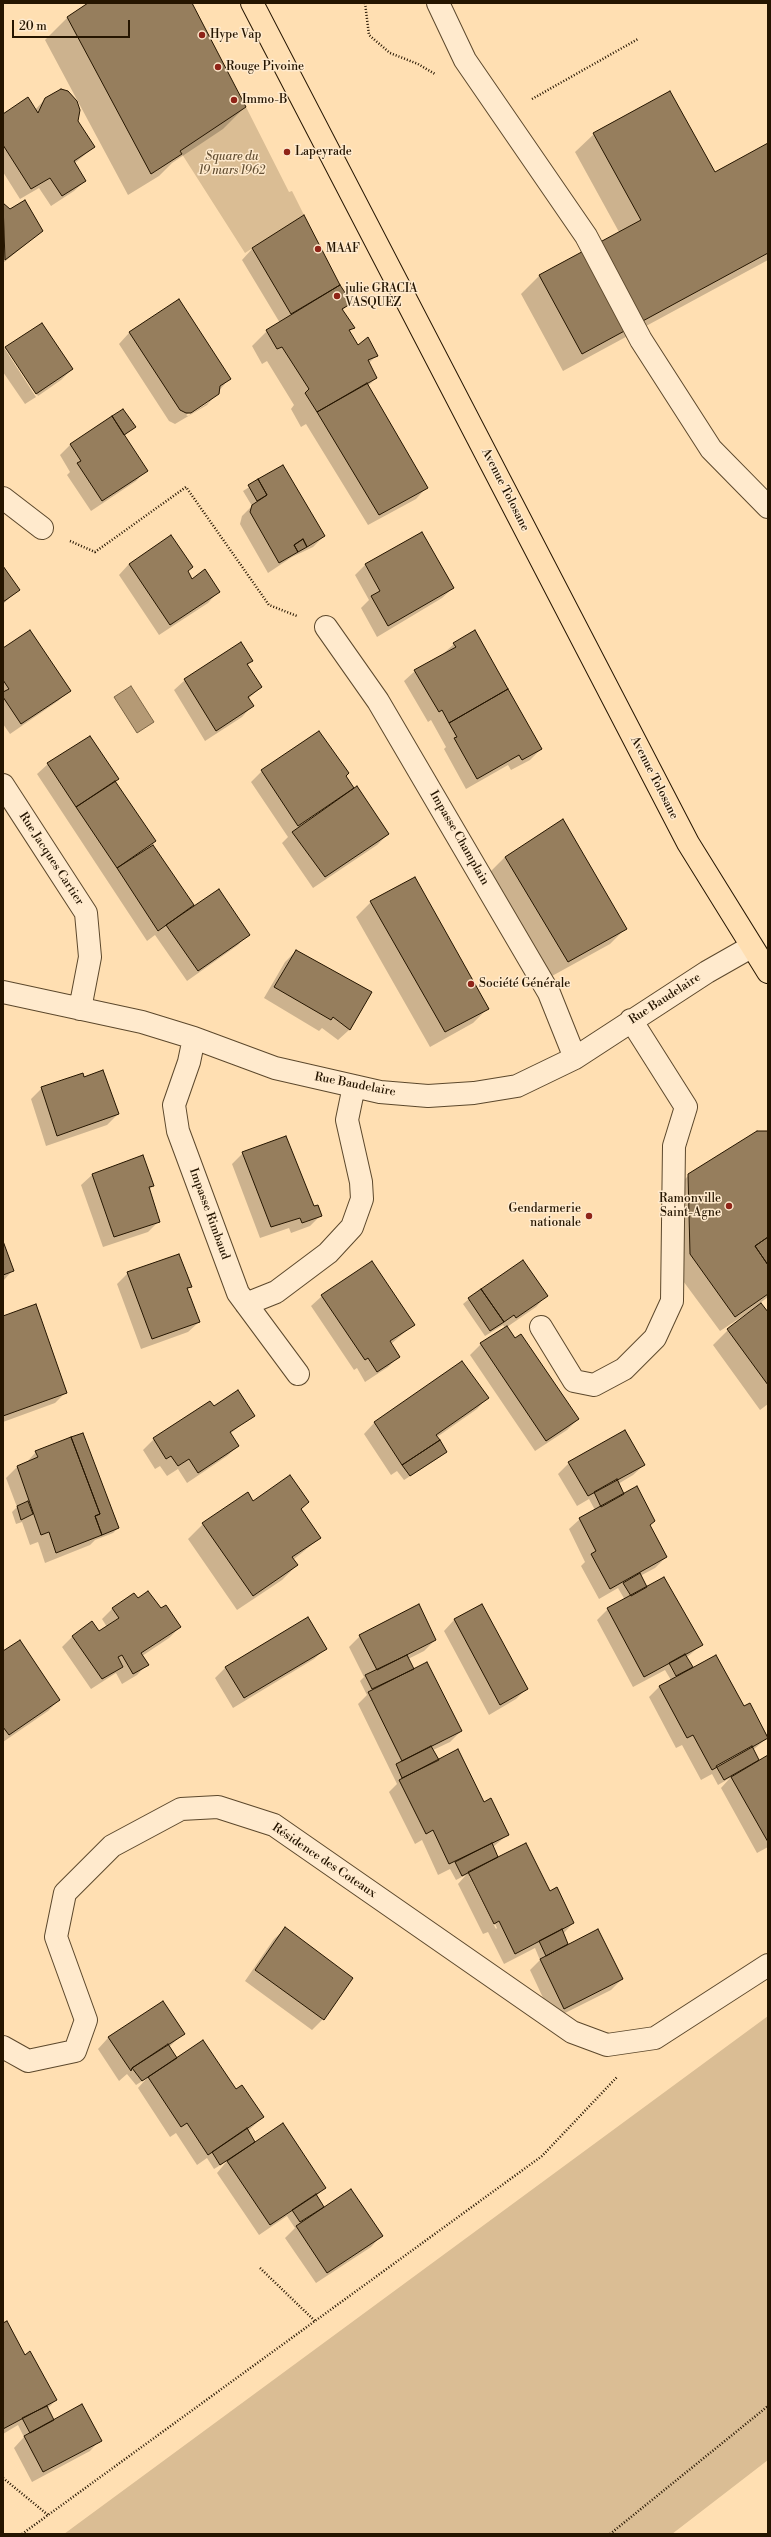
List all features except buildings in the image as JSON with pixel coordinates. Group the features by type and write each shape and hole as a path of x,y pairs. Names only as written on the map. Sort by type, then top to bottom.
{"main road":[{"name":"Avenue Tolosane","path":"252,3 688,843 751,947 768,972"}],"street":[{"path":"438,3 465,60 586,236 641,340 711,449 768,507"},
{"path":"3,498 42,528"},
{"name":"Impasse Champlain","path":"326,627 378,700 549,994 575,1058"},
{"name":"Rue Jacques Cartier","path":"3,785 86,913 90,957 80,1009"},
{"name":"Rue Baudelaire","path":"3,992 142,1022 194,1038 275,1068 380,1092 428,1096 474,1093 517,1086 575,1058 631,1020 751,947"},
{"path":"541,1327 574,1382 594,1385 624,1369 655,1338 672,1301 674,1146 686,1107 631,1020"},
{"name":"Impasse Rimbaud","path":"194,1038 189,1062 174,1105 178,1131 238,1293 298,1374"},
{"path":"246,1304 276,1292 328,1253 352,1227 362,1199 361,1182 348,1120 354,1086"},
{"name":"Résidence des Coteaux","path":"3,2047 28,2061 75,2051 86,2020 56,1936 65,1893 112,1846 181,1809 218,1807 274,1825 572,2032 607,2045 655,2038 768,1966"}],"path":[{"path":"42,528 95,552 186,487 269,605 326,627"},
{"path":"22,2534 542,2156 655,2038"},
{"path":"260,2268 315,2321"},
{"path":"610,2534 768,2406"},
{"path":"3,2478 48,2515"}],"green space":[{"name":"Square du 19 mars 1962","path":"246,107 289,192 292,191 304,215 245,253 180,151"},
{"path":"768,2016 768,2460 672,2534 64,2534"}],"shaded area":[{"path":"131,686 154,722 137,733 114,697"}],"place":[{"name":"Hype Vap","path":"202,35"},
{"name":"Rouge Pivoine","path":"218,67"},
{"name":"Immo-B","path":"234,100"},
{"name":"Lapeyrade","path":"287,152"},
{"name":"MAAF","path":"318,249"},
{"name":"julie GRACIA VASQUEZ","path":"337,296"},
{"name":"Société Générale","path":"471,984"},
{"name":"Ramonville Saint-Agne","path":"729,1206"},
{"name":"Gendarmerie nationale","path":"589,1216"}]}
